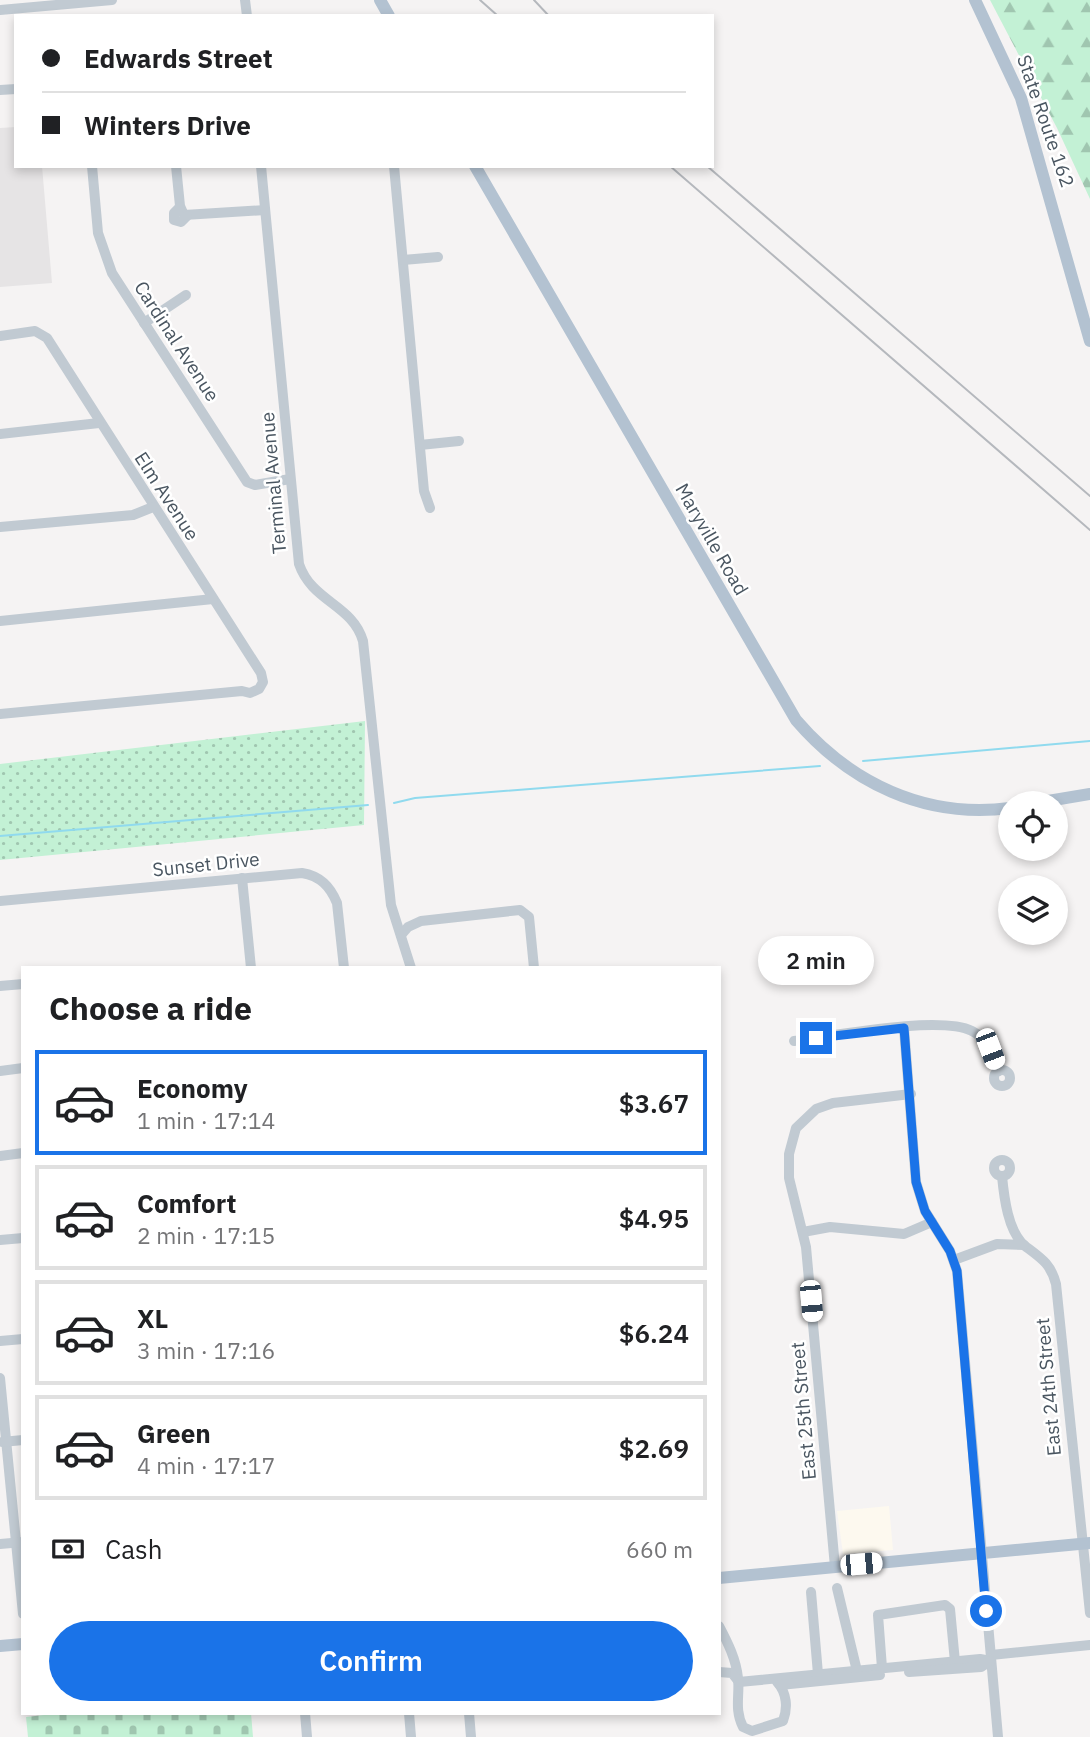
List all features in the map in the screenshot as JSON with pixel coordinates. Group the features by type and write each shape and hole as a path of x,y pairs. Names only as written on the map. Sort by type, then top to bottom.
{"main road":[{"name":"State Route 162","path":"975,0 1021,98 1090,341"},
{"name":"Maryville Road","path":"476,168 796,720 839,763 858,776 897,795 952,809 998,808"},
{"path":"1068,798 1090,794"},
{"path":"721,1578 1086,1543"},
{"path":"0,1646 21,1644"}],"street":[{"path":"0,10 112,0"},
{"name":"Cardinal Avenue","path":"92,168 101,247 112,273 247,482 255,485 290,479"},
{"path":"176,168 183,212 265,210"},
{"name":"Terminal Avenue","path":"261,168 297,555 302,574 313,590 351,619 363,641 390,892 410,966"},
{"path":"394,168 425,498 430,508"},
{"path":"403,260 438,257"},
{"path":"144,323 186,295"},
{"name":"Elm Avenue","path":"0,336 35,331 47,338 261,673 261,686 250,693 243,691 0,714"},
{"path":"0,434 99,423"},
{"path":"420,445 459,441"},
{"path":"0,527 133,514 153,506"},
{"path":"0,621 213,599"},
{"name":"Sunset Drive","path":"0,901 302,873 324,882 337,903 344,966"},
{"path":"242,878 251,966"},
{"path":"401,935 408,927 421,921 520,910 526,912 529,917 534,966"},
{"path":"0,986 21,984"},
{"path":"794,1041 945,1026 972,1031 986,1042 999,1071"},
{"path":"904,1028 916,1182 925,1211 954,1260 998,1737"},
{"path":"0,1071 21,1069"},
{"name":"East 25th Street","path":"835,1567 803,1232 788,1166 792,1138 801,1121 816,1109 833,1103 911,1094"},
{"path":"0,1156 21,1153"},
{"name":"East 24th Street","path":"1002,1176 1010,1218 1024,1245 1044,1258 1056,1284 1086,1543 1090,1613"},
{"path":"803,1232 830,1227 904,1234 932,1222"},
{"path":"0,1240 21,1238"},
{"path":"954,1260 997,1244 1024,1245"},
{"path":"0,1341 21,1339"},
{"path":"0,1378 3,1442 19,1542 21,1578"},
{"path":"3,1442 21,1440"},
{"path":"0,1544 19,1542"},
{"path":"837,1588 856,1671"},
{"path":"811,1592 818,1674"},
{"path":"883,1668 878,1615 945,1605 950,1609 955,1662"},
{"path":"721,1630 733,1653 739,1682 736,1701 738,1719 743,1727 752,1731 783,1721 787,1712 776,1682"},
{"path":"776,1682 818,1674 955,1662 1090,1645"},
{"path":"739,1682 776,1682 981,1667 991,1658"},
{"path":"721,1672 732,1672 739,1682"},
{"path":"305,1715 307,1737"},
{"path":"409,1715 411,1737"},
{"path":"469,1715 471,1737"}],"shaded area":[{"path":"14,127 14,168 42,168 52,283 0,287 0,128"},
{"path":"889,1506 893,1550 843,1554 837,1511"}],"green space":[{"path":"990,0 1090,0 1090,199 1057,128"},
{"path":"365,721 364,825 0,860 0,764"},
{"path":"251,1715 253,1737 28,1737 26,1717"}],"waterway":[{"path":"863,761 1090,741"},
{"path":"394,803 415,798 820,766"},
{"path":"0,836 368,805"}],"railway":[{"path":"480,0 496,14"},
{"path":"534,0 547,14"},
{"path":"672,168 1090,530"},
{"path":"709,168 1090,496"}],"route":[{"path":"816,1038 904,1028 916,1182 925,1211 950,1251 957,1271 986,1611"}]}
